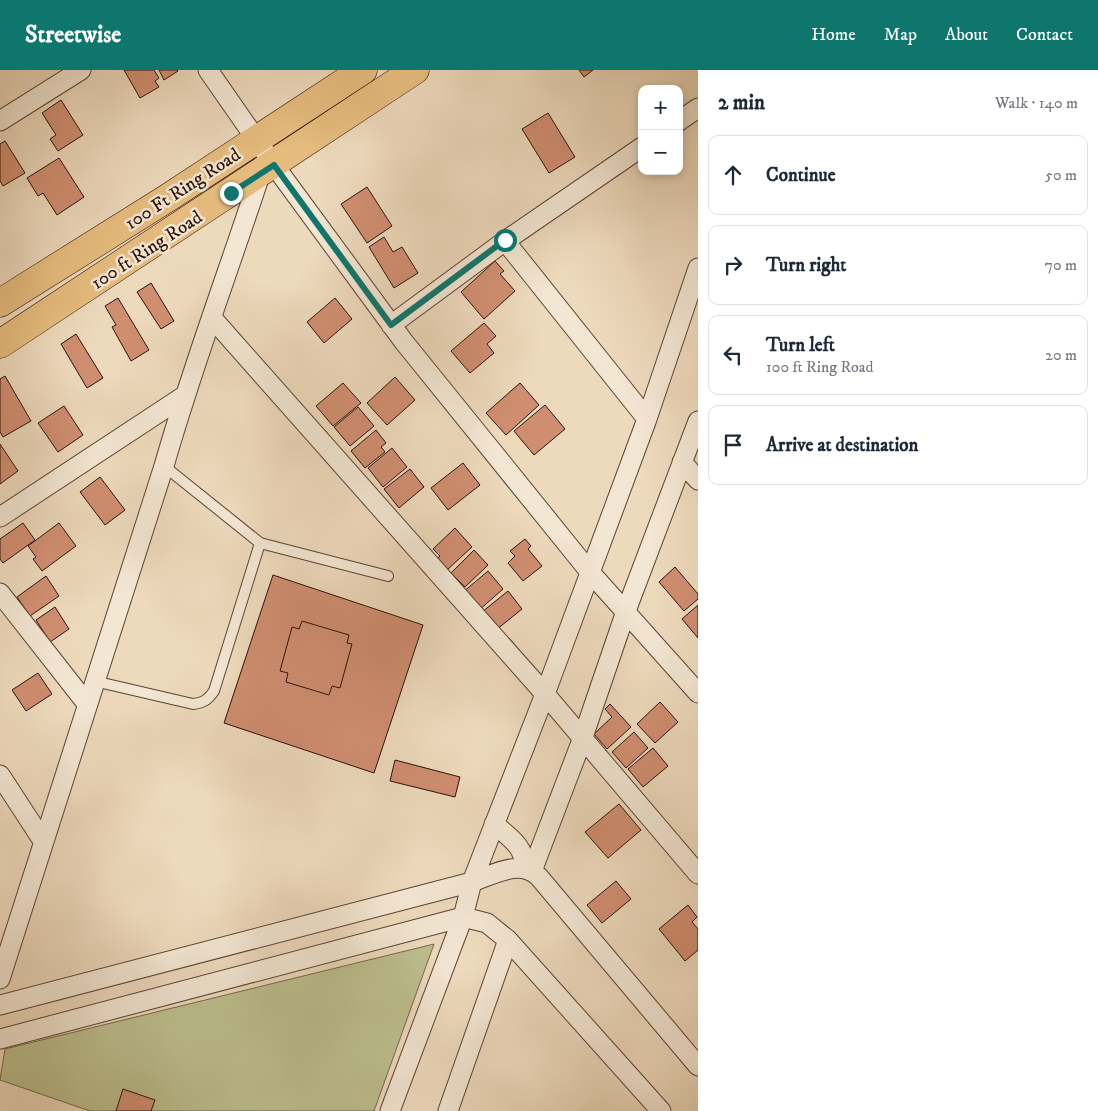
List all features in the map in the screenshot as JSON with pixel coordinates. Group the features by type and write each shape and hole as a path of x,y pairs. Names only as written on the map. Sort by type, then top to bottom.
{"main road":[{"name":"100 ft Ring Road","path":"0,344 415,70"},
{"name":"100 Ft Ring Road","path":"0,303 166,200 256,140 349,74"}],"street":[{"path":"0,121 81,70"},
{"path":"208,70 256,140 267,169 589,571 698,693"},
{"path":"683,118 698,108"},
{"path":"391,325 505,240 638,150"},
{"path":"0,979 164,466 184,396 267,169"},
{"path":"505,240 647,419"},
{"path":"390,1111 463,917 472,882 545,694 589,571 647,419 698,268"},
{"path":"213,319 545,694 582,740 698,874"},
{"path":"0,517 184,396"},
{"path":"528,869 582,740 626,611 698,422"},
{"path":"140,425 174,432"},
{"path":"682,462 698,480"},
{"path":"0,593 87,704"},
{"path":"0,775 43,841"},
{"path":"494,824 520,847 528,869 698,1066"},
{"path":"0,1005 472,882 507,870 528,869"},
{"path":"0,1039 463,917 487,923 508,940 661,1111"},
{"path":"448,1111 508,940"}],"lane":[{"path":"164,466 260,543 388,576"},
{"path":"94,681 193,704 202,703 209,698 214,692 260,543"}],"green space":[{"path":"434,944 374,1111 90,1111 0,1080 5,1049"}],"building":[{"path":"124,70 154,70 159,78 155,81 159,87 140,98"},
{"path":"159,70 177,70 178,71 164,80"},
{"path":"579,70 593,70 584,77"},
{"path":"61,100 83,135 58,151 50,139 56,135 42,113"},
{"path":"548,113 575,157 549,173 522,129"},
{"path":"5,141 25,173 3,186 0,181 0,144"},
{"path":"59,158 84,197 57,215 43,193 38,196 27,178"},
{"path":"367,187 392,226 367,243 341,204"},
{"path":"384,237 393,252 402,247 418,273 394,288 369,247"},
{"path":"495,261 504,271 500,274 515,291 484,319 461,292"},
{"path":"151,283 174,321 161,329 137,292"},
{"path":"118,298 149,350 131,361 112,327 116,325 105,306"},
{"path":"335,298 352,319 324,343 307,322"},
{"path":"484,323 496,336 487,344 494,353 470,373 451,351"},
{"path":"76,334 103,378 87,388 61,344"},
{"path":"5,376 31,421 3,437 0,432 0,379"},
{"path":"395,377 415,400 387,425 367,403"},
{"path":"343,383 361,403 333,426 316,406"},
{"path":"520,383 539,405 506,435 486,413"},
{"path":"545,405 565,429 534,455 514,431"},
{"path":"64,406 83,435 58,452 38,423"},
{"path":"358,407 374,426 350,446 334,427"},
{"path":"376,430 386,443 381,447 385,452 365,468 351,451"},
{"path":"0,444 18,471 0,484"},
{"path":"392,448 407,467 383,487 368,468"},
{"path":"463,463 480,485 448,510 431,488"},
{"path":"410,469 424,487 399,508 384,489"},
{"path":"100,477 125,510 105,525 80,492"},
{"path":"23,523 35,540 3,563 0,559 0,539"},
{"path":"59,523 76,546 42,571 33,559 36,557 28,546"},
{"path":"455,528 472,547 447,570 437,559 440,556 433,549"},
{"path":"525,539 531,546 528,549 542,566 523,581 508,563 515,556 510,551"},
{"path":"474,550 488,565 465,587 451,573"},
{"path":"675,567 698,594 698,599 684,611 659,582"},
{"path":"488,571 503,589 478,611 462,593"},
{"path":"273,575 423,625 374,773 224,723"},
{"path":"46,576 59,596 30,616 17,597"},
{"path":"508,591 522,609 496,630 482,612"},
{"path":"698,605 698,638 682,619"},
{"path":"55,607 69,629 50,642 36,620"},
{"path":"302,621 349,635 347,643 352,644 340,688 332,686 329,695 286,682 288,673 280,671 292,627 299,629"},
{"path":"38,673 52,694 26,711 12,690"},
{"path":"660,702 678,722 655,743 637,724"},
{"path":"610,704 631,727 607,749 594,734 612,717 605,709"},
{"path":"634,732 648,748 626,768 612,752"},
{"path":"653,748 668,766 643,787 628,769"},
{"path":"395,760 460,777 455,797 390,781"},
{"path":"619,804 641,830 608,858 585,832"},
{"path":"616,881 631,899 602,923 587,905"},
{"path":"688,905 697,917 692,922 698,929 698,950 685,961 659,929"},
{"path":"123,1089 155,1100 151,1111 116,1111"}],"route":[{"path":"231,193 274,165 391,325 505,240"}]}
